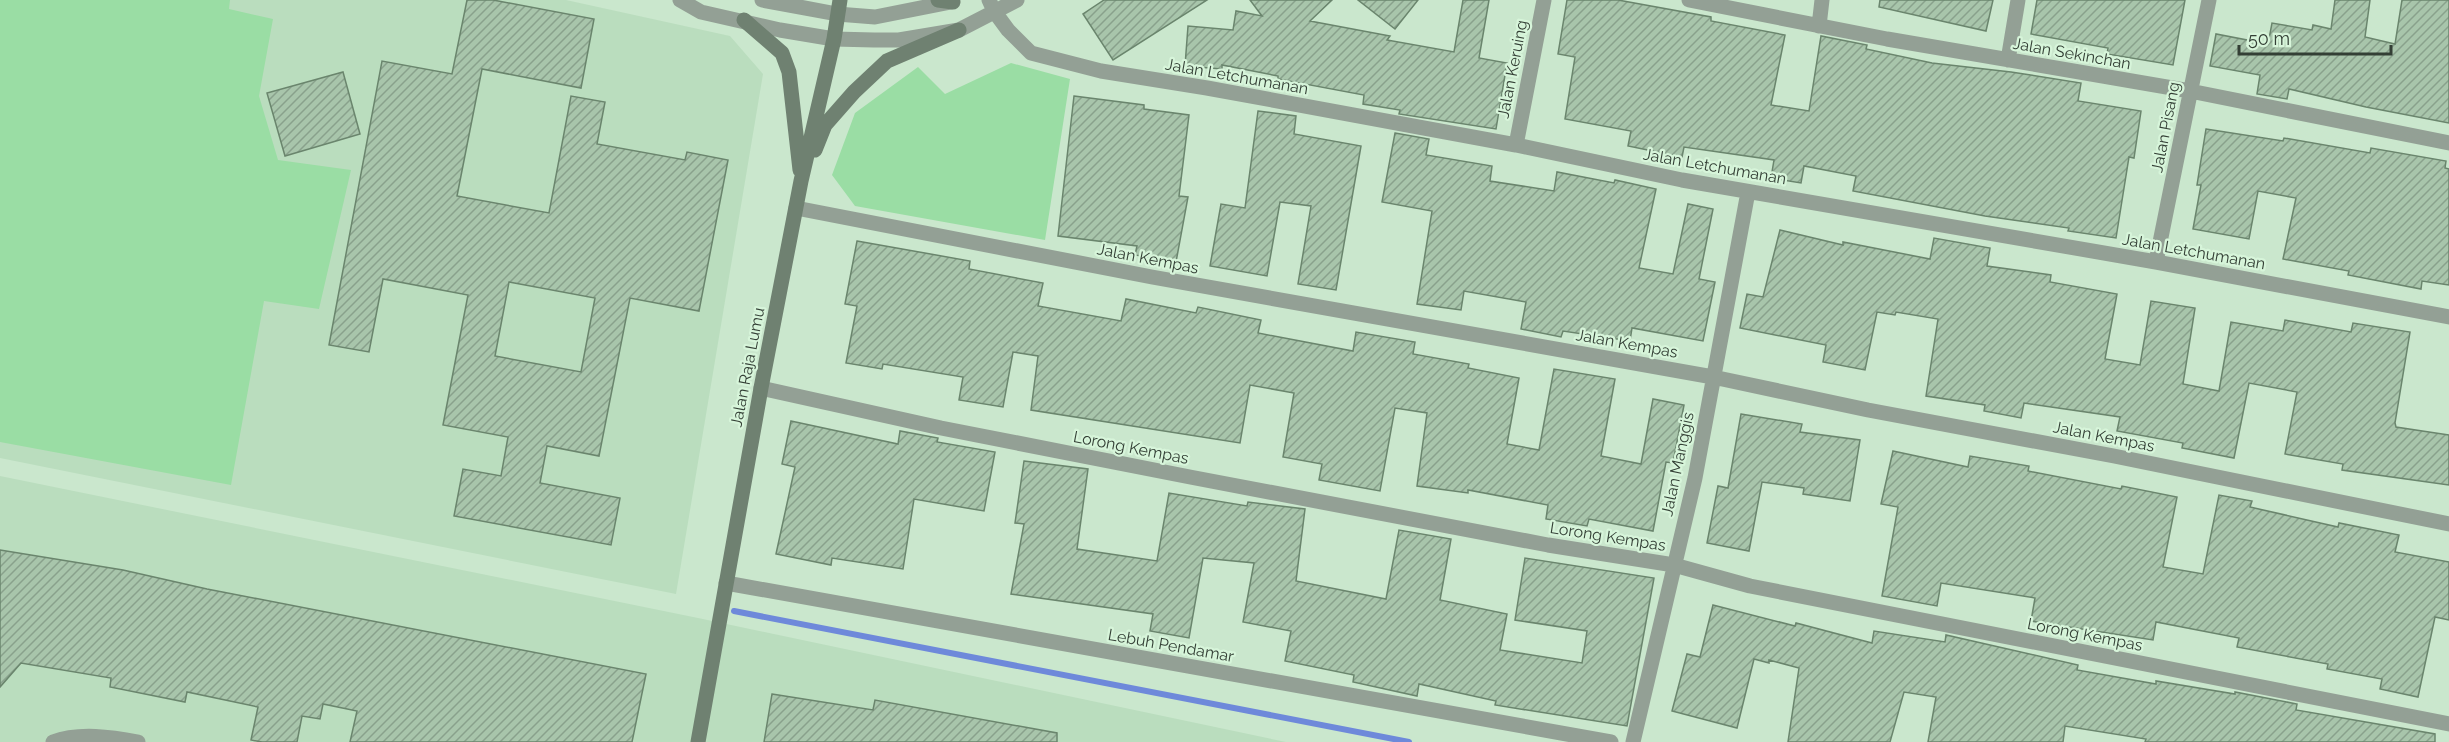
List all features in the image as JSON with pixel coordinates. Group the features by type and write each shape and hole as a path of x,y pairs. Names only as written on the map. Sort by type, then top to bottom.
{"street":[{"path":"680,0 701,12 780,30 834,39 899,40 959,30"},
{"path":"762,0 838,7 875,17 950,1"},
{"path":"801,182 825,125 887,61 959,30 992,6 1017,0"},
{"name":"Jalan Keruing","path":"1516,145 1544,0"},
{"name":"Jalan Sekinchan","path":"1689,0 1819,26 2190,91 2449,143"},
{"path":"1819,26 1822,0"},
{"path":"2008,60 2018,0"},
{"name":"Jalan Pisang","path":"2156,262 2209,0"},
{"name":"Jalan Letchumanan","path":"992,6 1008,30 1031,53 1081,66 1516,145 1748,192 1786,196 2449,317"},
{"name":"Jalan Raja Lumu","path":"698,742 761,388 801,182 834,39 838,7"},
{"path":"744,20 782,53 789,72 801,182"},
{"name":"Jalan Manggis","path":"1633,742 1695,478 1748,192"},
{"name":"Jalan Kempas","path":"796,208 1152,277 1713,377 1913,419 2114,456 2449,524"},
{"name":"Lorong Kempas","path":"761,388 941,428 1201,479 1525,540 1674,565 1750,586 2449,724"},
{"name":"Lebuh Pendamar","path":"726,583 1611,742"},
{"path":"53,742 62,739 112,737 138,742"}],"shaded area":[{"path":"0,0 566,0 730,36 763,74 676,594 0,458"},
{"path":"0,476 698,618 1286,742 0,742"}],"green space":[{"path":"0,0 230,0 229,9 273,19 259,96 278,160 351,170 319,309 264,301 231,485 0,442"},
{"path":"1011,63 1070,79 1045,240 855,206 832,175 855,113 918,67 945,94"}],"building":[{"path":"467,0 493,0 594,19 581,88 482,69 457,196 549,213 571,96 605,102 597,144 685,160 687,152 728,160 699,311 630,298 599,456 547,446 540,483 620,498 611,545 454,516 463,469 501,476 508,437 443,425 468,295 383,279 369,352 329,345 382,61 452,74","holes":["509,282 595,298 581,372 495,356"]},
{"path":"1104,0 1207,0 1113,60 1083,14"},
{"path":"1250,0 1332,0 1310,21 1390,36 1387,40 1454,52 1463,0 1489,0 1479,58 1507,63 1496,129 1399,114 1400,110 1363,104 1364,95 1278,79 1278,76 1222,65 1222,69 1185,66 1188,26 1233,30 1236,11 1262,16"},
{"path":"1358,0 1418,0 1395,29"},
{"path":"1567,0 1618,0 1711,17 1711,21 1785,35 1771,105 1809,111 1821,36 1867,45 1866,49 1932,63 2081,83 2078,101 2141,111 2134,158 2129,157 2116,238 1853,191 1856,176 1804,166 1801,183 1771,178 1774,160 1684,147 1682,157 1628,146 1631,131 1565,119 1575,57 1558,54"},
{"path":"1880,0 1993,0 1986,31 1879,7"},
{"path":"2037,0 2185,0 2173,65 2107,54 2108,48 2031,34"},
{"path":"2335,0 2370,0 2365,37 2395,44 2402,0 2449,0 2449,123 2289,89 2287,99 2257,94 2260,75 2210,66 2216,34 2268,44 2272,23 2312,30 2313,25 2331,29"},
{"path":"343,72 360,134 285,156 267,93"},
{"path":"1074,96 1144,105 1144,109 1189,115 1179,196 1188,197 1176,262 1135,255 1137,246 1058,236"},
{"path":"1258,111 1296,116 1294,134 1361,146 1336,290 1298,284 1311,206 1280,202 1267,276 1210,266 1221,204 1245,208"},
{"path":"2206,129 2283,141 2284,138 2370,153 2371,148 2446,161 2445,168 2449,169 2449,285 2422,281 2421,289 2348,275 2349,271 2283,259 2296,198 2258,191 2249,239 2193,229 2201,185 2197,185"},
{"path":"1395,133 1429,139 1426,155 1492,166 1490,181 1554,191 1557,172 1614,183 1615,180 1656,189 1639,268 1673,274 1688,204 1713,209 1699,279 1715,282 1703,341 1632,328 1630,341 1563,331 1561,337 1521,329 1526,302 1464,291 1461,310 1417,304 1432,211 1382,202"},
{"path":"1780,230 1843,245 1843,242 1930,259 1934,238 1990,248 1987,266 2051,275 2050,282 2117,294 2105,359 2140,365 2151,301 2195,308 2183,384 2219,391 2231,322 2283,331 2285,320 2351,332 2353,323 2410,332 2396,427 2449,435 2449,485 2342,470 2343,464 2285,454 2297,392 2249,383 2234,458 2182,448 2183,443 2117,431 2120,417 2024,403 2021,418 1984,411 1985,405 1926,396 1938,319 1896,312 1895,315 1877,312 1865,370 1823,362 1826,345 1740,328 1747,294 1763,297"},
{"path":"857,241 970,261 969,269 1043,283 1038,306 1121,321 1126,299 1196,313 1198,307 1261,320 1258,333 1353,351 1356,332 1415,342 1413,354 1469,364 1468,368 1519,378 1507,444 1539,450 1554,369 1615,379 1601,456 1641,464 1653,399 1684,405 1673,463 1666,462 1653,531 1589,519 1587,526 1546,519 1548,505 1468,490 1468,493 1417,486 1427,413 1395,408 1380,491 1319,480 1322,464 1283,457 1294,393 1250,385 1240,443 1031,410 1038,356 1013,352 1003,407 959,400 963,377 883,364 882,369 846,363 857,306 845,304"},
{"path":"1741,414 1802,424 1800,432 1860,440 1850,501 1803,494 1804,488 1762,482 1749,551 1707,543 1718,486 1728,488"},
{"path":"791,421 898,444 900,431 938,438 937,442 995,452 984,511 914,499 903,569 832,558 831,565 776,554 795,467 782,464"},
{"path":"1893,451 1968,467 1970,456 2029,466 2028,471 2177,497 2163,567 2203,574 2219,495 2252,501 2250,507 2338,527 2339,523 2399,535 2395,552 2449,562 2449,620 2435,617 2418,697 2380,689 2382,679 2327,669 2328,664 2237,647 2239,638 2156,622 2153,640 2031,621 2035,598 1941,583 1937,606 1882,596 1898,507 1881,504"},
{"path":"1024,461 1088,469 1077,549 1157,561 1169,493 1247,506 1248,502 1305,509 1296,581 1386,599 1399,530 1451,539 1440,600 1507,614 1500,650 1582,663 1587,631 1515,620 1525,558 1654,578 1627,726 1495,705 1496,701 1419,684 1417,696 1353,682 1354,675 1285,661 1291,631 1243,622 1254,563 1203,558 1189,638 1150,631 1153,614 1011,594 1024,524 1015,523"},
{"path":"0,550 123,570 207,589 646,674 632,742 350,742 357,711 323,704 320,719 302,716 297,742 262,742 251,740 258,707 187,692 185,702 110,687 111,678 21,663 0,687"},
{"path":"1713,605 1872,643 1874,631 1945,642 1946,635 2078,665 2077,670 2156,684 2156,681 2235,694 2235,692 2297,704 2296,710 2435,734 2435,742 2145,742 2146,739 2065,726 2063,742 1928,742 1936,697 1904,692 1890,742 1788,742 1799,668 1769,660 1769,663 1754,659 1737,728 1672,711 1687,654 1700,657"},
{"path":"772,694 873,710 875,700 1057,733 1057,742 764,742"}],"waterway":[{"path":"734,611 1409,742"}]}
